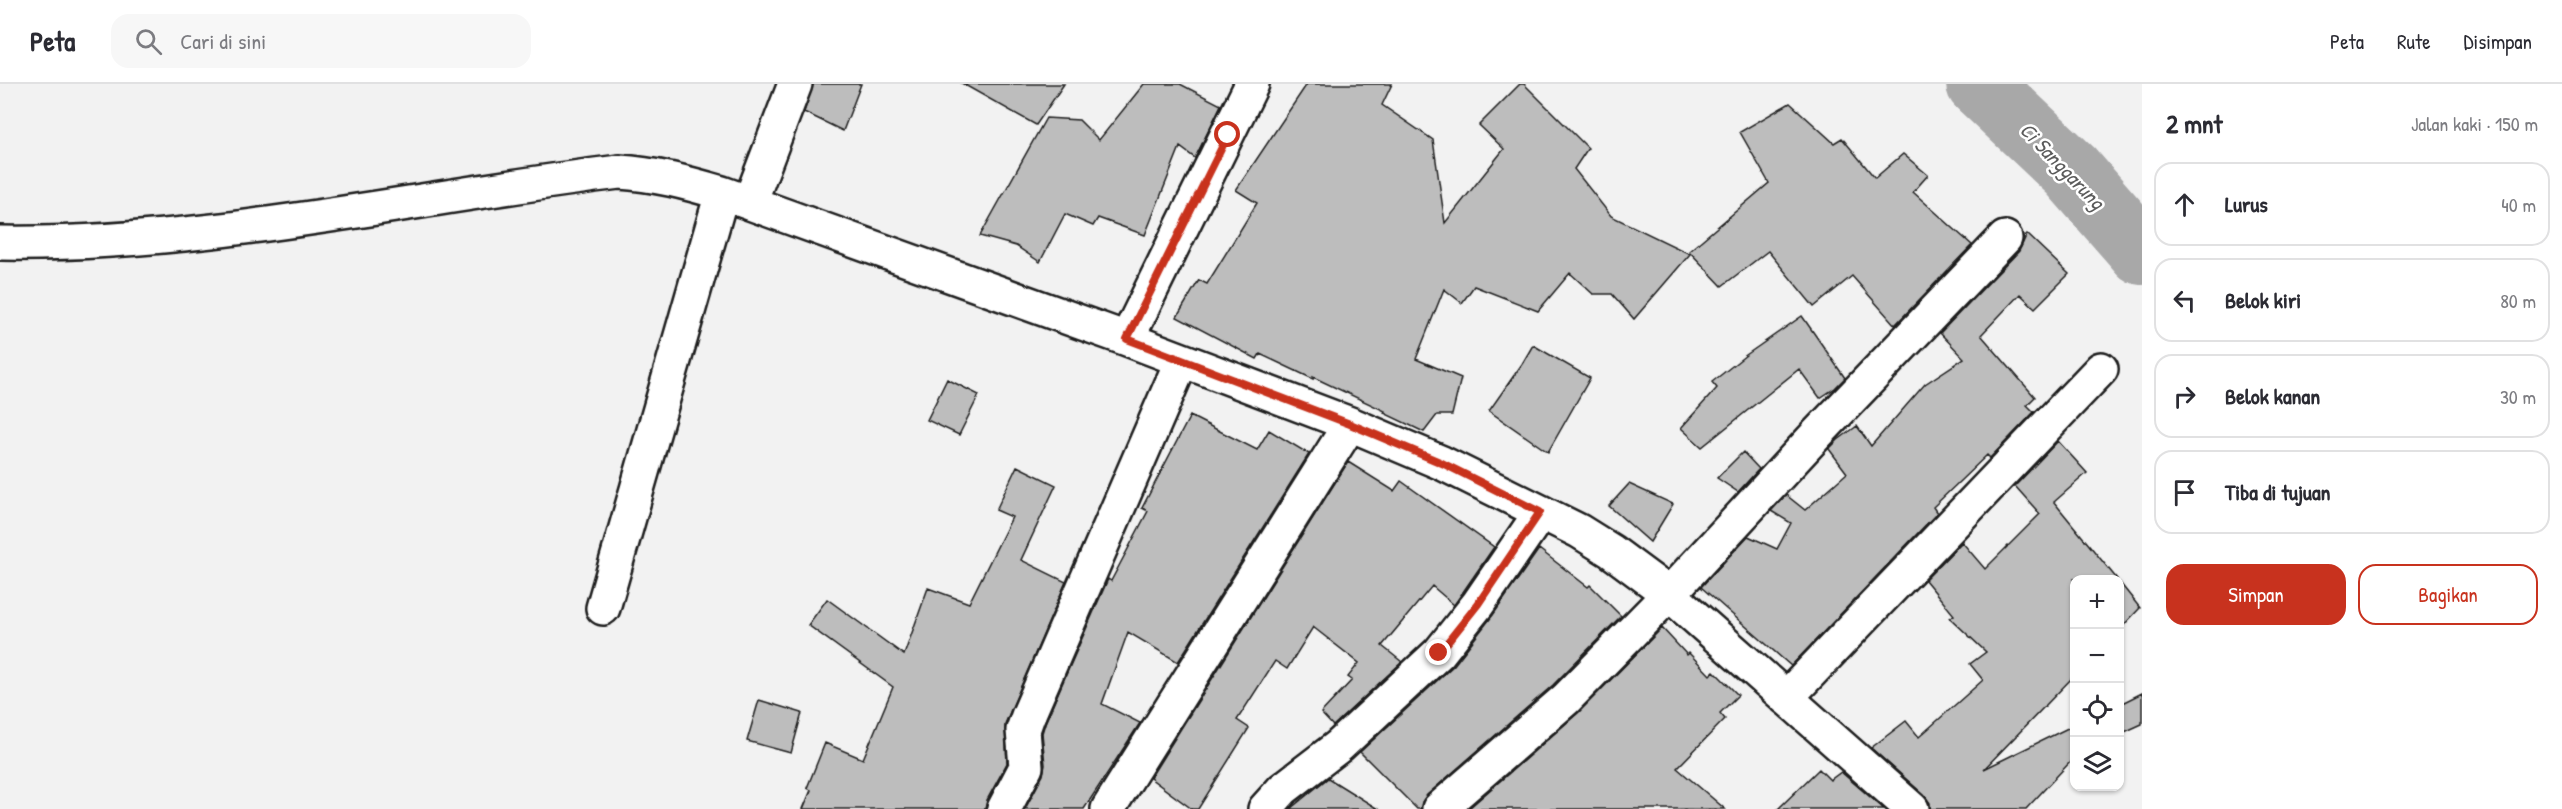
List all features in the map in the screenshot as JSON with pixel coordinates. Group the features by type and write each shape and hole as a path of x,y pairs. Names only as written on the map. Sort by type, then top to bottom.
{"street":[{"path":"603,608 736,198 795,84"},
{"path":"1127,339 1252,84"},
{"path":"0,243 72,243 255,227 619,172 675,180 736,198 1127,339 1350,424 1442,463 1540,512 1611,551 1670,594 1912,809"},
{"path":"1439,809 1566,699 1670,594 1818,433 2005,238"},
{"path":"1004,809 1022,780 1026,767 1023,730 1028,716 1182,360"},
{"path":"1786,698 2101,369"},
{"path":"1108,809 1350,424"},
{"path":"1265,809 1283,789 1339,746 1439,653 1478,604 1540,512"}],"building":[{"path":"813,84 861,84 843,131 804,112"},
{"path":"963,84 1064,84 1036,125"},
{"path":"1144,84 1180,84 1221,105 1195,158 1180,147 1145,235 1098,218 1093,226 1065,214 1040,262 1016,246 980,236 1046,118 1079,120 1099,140"},
{"path":"1307,84 1392,84 1382,105 1433,140 1445,223 1504,149 1479,125 1520,84 1524,84 1588,148 1574,169 1611,216 1690,254 1634,319 1612,294 1593,294 1570,273 1538,311 1474,286 1462,303 1444,289 1416,359 1461,378 1452,415 1437,415 1424,432 1313,377 1313,379 1260,354 1257,359 1177,317 1199,280 1207,284 1257,203 1236,190"},
{"path":"1790,103 1834,143 1842,138 1875,178 1903,154 1928,175 1913,192 1972,245 1895,325 1852,276 1814,307 1768,251 1722,286 1689,251 1769,183 1740,132"},
{"path":"2027,234 2069,274 2035,308 2020,294 1981,335 2035,397 2027,405 2034,412 1990,458 1987,455 1933,507 1937,513 1791,666 1701,587 1748,536 1777,549 1791,523 1771,511 1786,495 1805,510 1847,473 1829,449 1857,426 1871,446 1925,384 1964,358 1940,333 2019,251"},
{"path":"1802,316 1845,378 1835,388 1820,398 1799,369 1702,447 1681,428 1717,388 1712,382"},
{"path":"1533,345 1590,378 1548,452 1489,411"},
{"path":"947,379 979,395 959,435 927,420"},
{"path":"1190,416 1257,450 1269,430 1309,454 1178,662 1128,632 1102,704 1140,723 1084,809 1025,809 1043,775 1045,765 1042,733 1045,723 1108,579 1111,581 1148,511 1142,508"},
{"path":"2058,441 2087,473 2054,502 2114,575 2070,575 2070,680 1984,769 2070,727 2070,762 2026,809 1930,809 1930,803 1924,795 1871,748 1906,721 1919,737 1983,680 1970,664 1986,652 1950,618 1954,615 1925,580 1962,542 1985,569 2040,514 2015,486"},
{"path":"1743,452 1759,469 1738,492 1717,478"},
{"path":"1348,462 1394,491 1401,481 1494,547 1454,605 1432,586 1382,646 1402,662 1333,726 1321,713 1352,680 1348,677 1359,663 1313,627 1287,669 1275,661 1237,720 1249,728 1198,809 1192,809 1150,778"},
{"path":"1017,466 1056,485 1021,560 1066,582 1005,724 1007,763 987,800 985,809 803,809 811,790 807,788 825,743 863,759 893,687 808,625 827,599 904,655 928,588 969,603 1012,517 996,510"},
{"path":"1629,484 1673,504 1650,542 1609,506"},
{"path":"1539,549 1588,587 1590,585 1621,616 1553,685 1427,795 1422,802 1421,809 1417,809 1360,752 1454,665 1493,615"},
{"path":"2124,588 2140,608 2124,625"},
{"path":"1662,628 1687,655 1689,653 1710,675 1714,671 1738,695 1720,713 1725,719 1677,768 1725,809 1468,809 1578,713"},
{"path":"2142,693 2142,724 2124,732 2124,702"},
{"path":"759,700 802,713 791,753 747,741"},
{"path":"1819,769 1830,780 1841,772 1884,809 1778,809"},
{"path":"1328,778 1378,809 1290,809"}],"waterway":[{"name":"Ci Sanggarung","path":"1979,84 2071,171 2142,252"}],"route":[{"path":"1228,135 1127,339 1350,424 1442,463 1540,512 1478,604 1439,653"}]}
